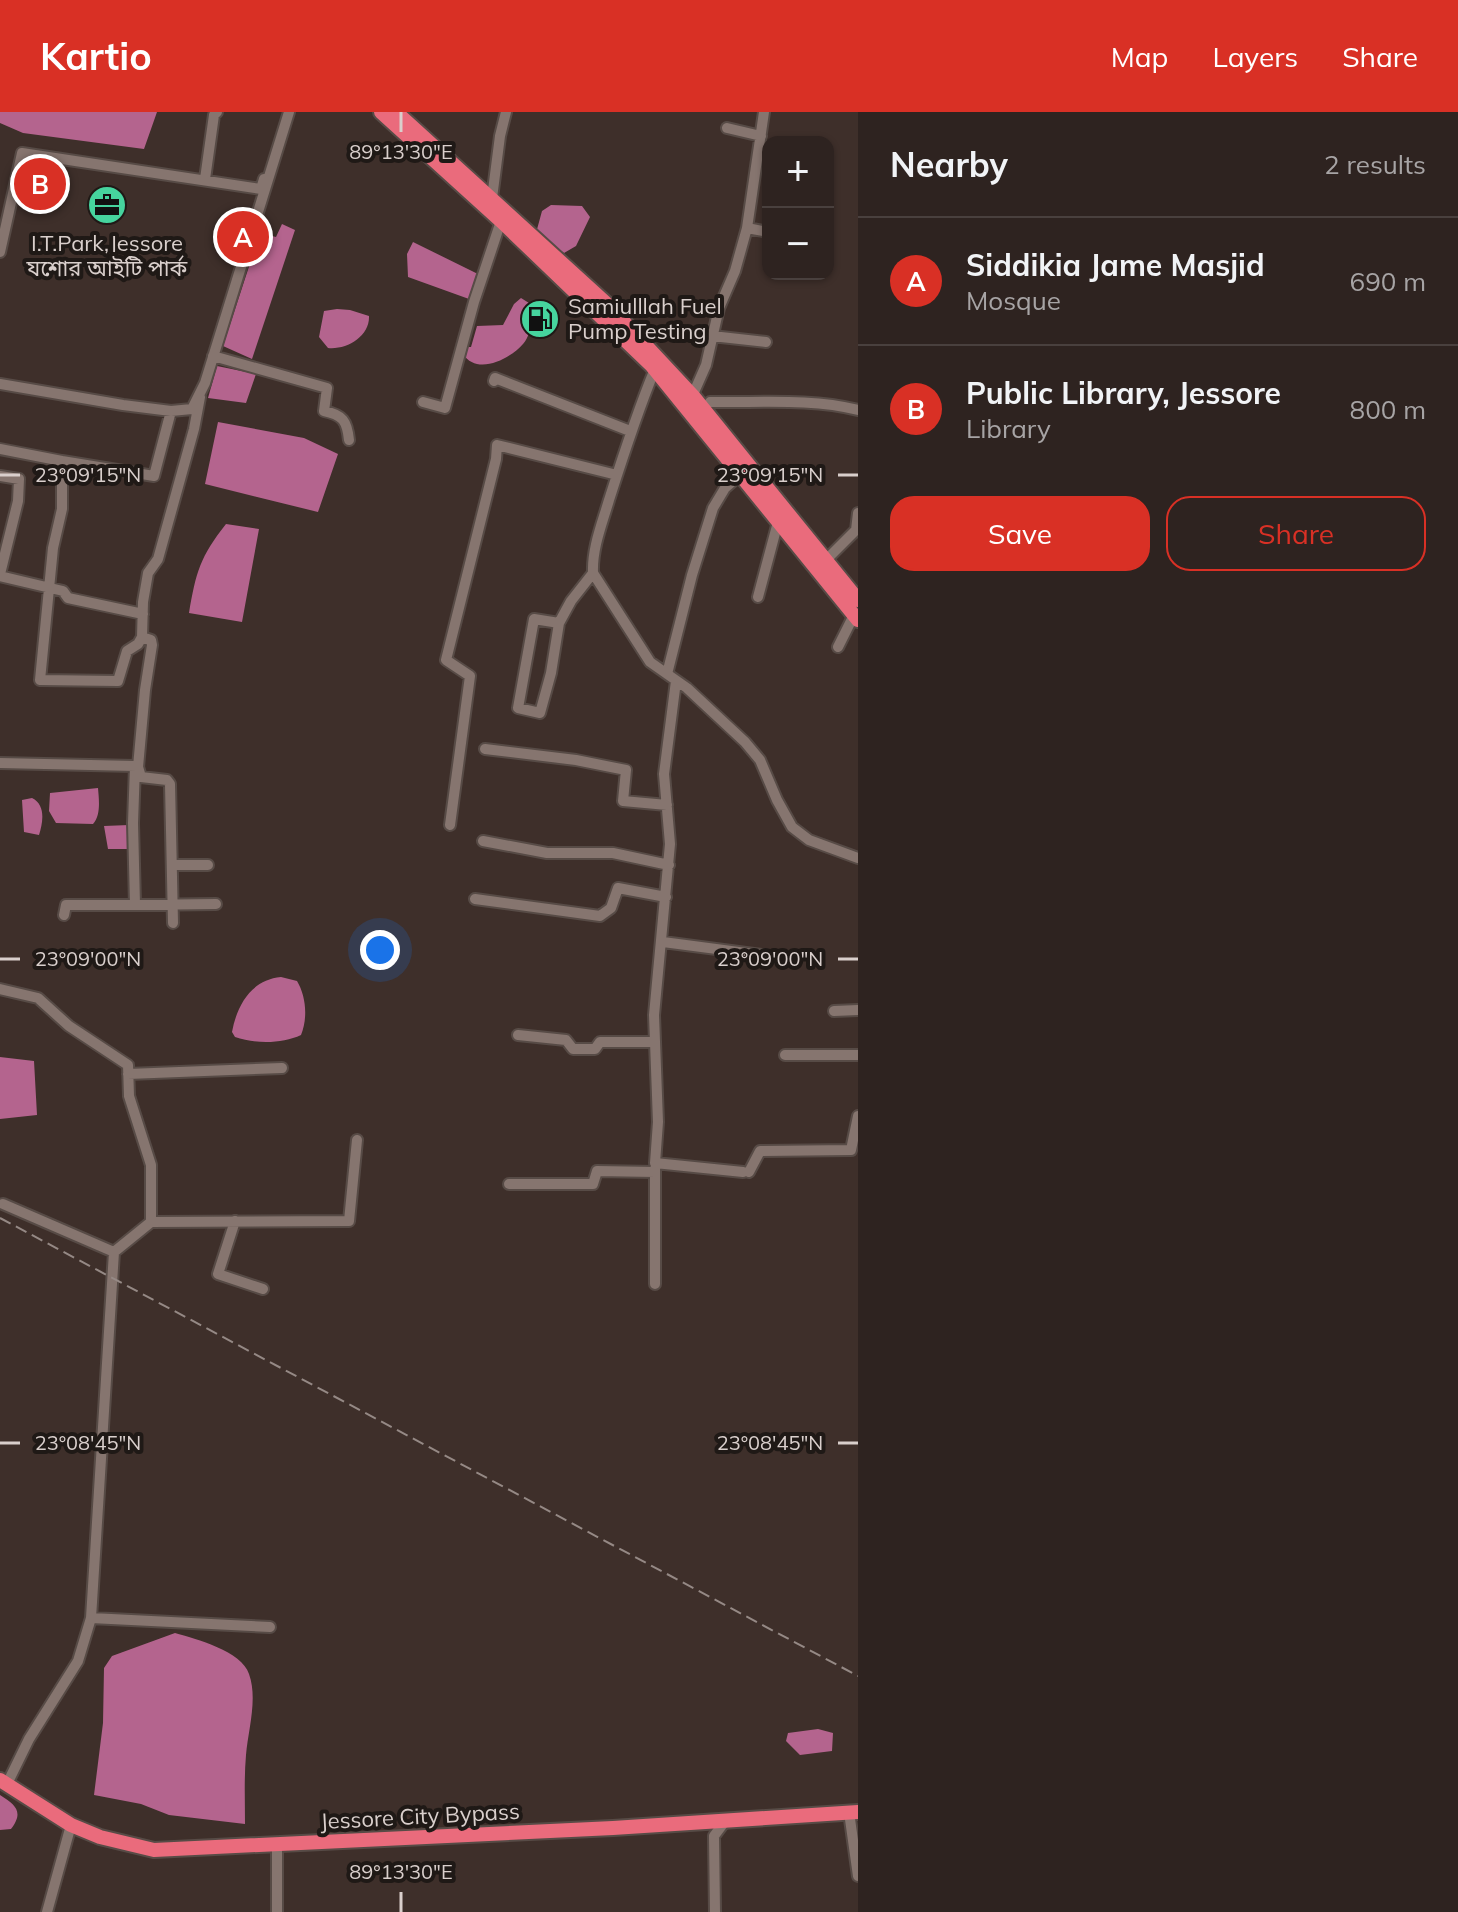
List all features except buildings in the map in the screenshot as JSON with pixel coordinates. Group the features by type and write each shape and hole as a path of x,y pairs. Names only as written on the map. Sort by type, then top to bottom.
{"highway":[{"path":"381,112 501,221 689,402 740,475 857,612"},
{"path":"396,112 609,306 825,561 852,586 857,612"},
{"name":"Jessore City Bypass","path":"3,1782 71,1825 100,1837 154,1850 853,1812"}],"street":[{"path":"205,179 214,115 217,112"},
{"path":"0,252 22,153 261,189 287,112"},
{"path":"62,461 62,509 53,548 40,680 118,681 127,651 142,637 148,573 158,559 200,397 287,112"},
{"path":"492,198 506,112"},
{"path":"689,402 706,365 719,308 735,271 747,228 764,112"},
{"path":"727,128 761,136"},
{"path":"423,402 445,408 474,302 501,221"},
{"path":"747,228 762,231"},
{"path":"712,336 766,342"},
{"path":"213,356 327,388 324,411 339,414 347,424 349,440"},
{"path":"655,369 630,431 597,540 592,560 593,573 641,652 745,742 760,760 792,827 809,840 858,858"},
{"path":"494,381 495,378 630,431"},
{"path":"0,384 171,411 192,409 200,397"},
{"path":"710,402 788,403 858,410"},
{"path":"0,449 154,476 171,411"},
{"path":"450,825 470,676 446,660 497,445 617,475"},
{"path":"655,1284 658,1122 654,1042 669,865 664,774 672,677 692,575 713,508 725,488 740,475"},
{"path":"0,476 19,479 18,501 0,575 63,591 68,598 143,614"},
{"path":"825,561 856,530 858,513"},
{"path":"758,597 778,522"},
{"path":"559,623 534,619 518,708 540,713 551,673 559,623 571,601 593,573"},
{"path":"838,647 857,612"},
{"path":"142,637 151,640 152,645 138,767 141,777 167,780 170,784 173,923"},
{"path":"485,749 576,760 626,770 623,801 667,805"},
{"path":"0,763 136,767 133,823 136,905"},
{"path":"483,841 547,853 613,853 669,865"},
{"path":"172,865 208,865"},
{"path":"475,899 600,916 611,908 618,888 666,897"},
{"path":"64,915 66,905 216,904"},
{"path":"663,942 785,958"},
{"path":"0,989 38,998 69,1026 128,1065 129,1096 151,1165 151,1222"},
{"path":"834,1011 858,1010"},
{"path":"518,1035 566,1040 573,1049 595,1049 600,1042 654,1042"},
{"path":"785,1055 858,1055"},
{"path":"128,1074 282,1068"},
{"path":"509,1184 593,1184 597,1171 655,1168 746,1172 760,1151 855,1150 858,1116"},
{"path":"3,1782 78,1661 91,1618 114,1252 151,1222 349,1221 357,1140"},
{"path":"3,1204 114,1252"},
{"path":"235,1221 218,1274 263,1289"},
{"path":"91,1618 270,1627"},
{"path":"853,1812 858,1876"},
{"path":"715,1912 714,1836 726,1820"},
{"path":"47,1912 71,1825"},
{"path":"277,1844 277,1912"}],"shaded area":[{"path":"0,112 157,112 144,149 23,133 0,123"},
{"path":"551,205 582,206 590,217 576,246 564,253 536,233 542,211"},
{"path":"282,224 295,230 252,359 223,346 260,233 276,237"},
{"path":"413,242 480,275 469,299 408,277 407,254"},
{"path":"521,298 545,313 525,342 502,360 485,364 469,361 463,354 466,347 471,347 477,326 503,325 514,304"},
{"path":"337,309 369,316 368,323 366,330 350,344 328,348 319,337 324,311"},
{"path":"217,366 256,374 246,403 208,398"},
{"path":"218,422 304,438 338,454 318,512 205,484"},
{"path":"226,524 259,529 242,622 189,613 200,566"},
{"path":"98,788 98,812 93,824 56,823 49,811 50,793"},
{"path":"32,798 41,809 39,835 24,832 22,800"},
{"path":"129,825 129,849 108,849 104,826"},
{"path":"281,977 297,981 302,993 305,1014 301,1035 268,1042 235,1037 232,1032 234,1022 247,996 261,983"},
{"path":"0,1057 34,1061 37,1115 0,1119"},
{"path":"175,1633 228,1653 245,1666 249,1674 253,1704 245,1764 245,1824 169,1815 141,1804 94,1795 103,1723 104,1668 112,1656"},
{"path":"818,1729 833,1733 832,1751 800,1755 786,1741 788,1733"},
{"path":"0,1795 16,1809 17,1818 11,1829 0,1830"}],"railway":[{"path":"0,1218 858,1676"}],"place":[{"name":"Public Library, Jessore","path":"40,184"},
{"name":"I.T.Park,Jessore যশোর আইটি পার্ক","path":"107,205"},
{"name":"Siddikia Jame Masjid","path":"243,237"},
{"name":"Samiulllah Fuel Pump Testing","path":"540,319"}]}
